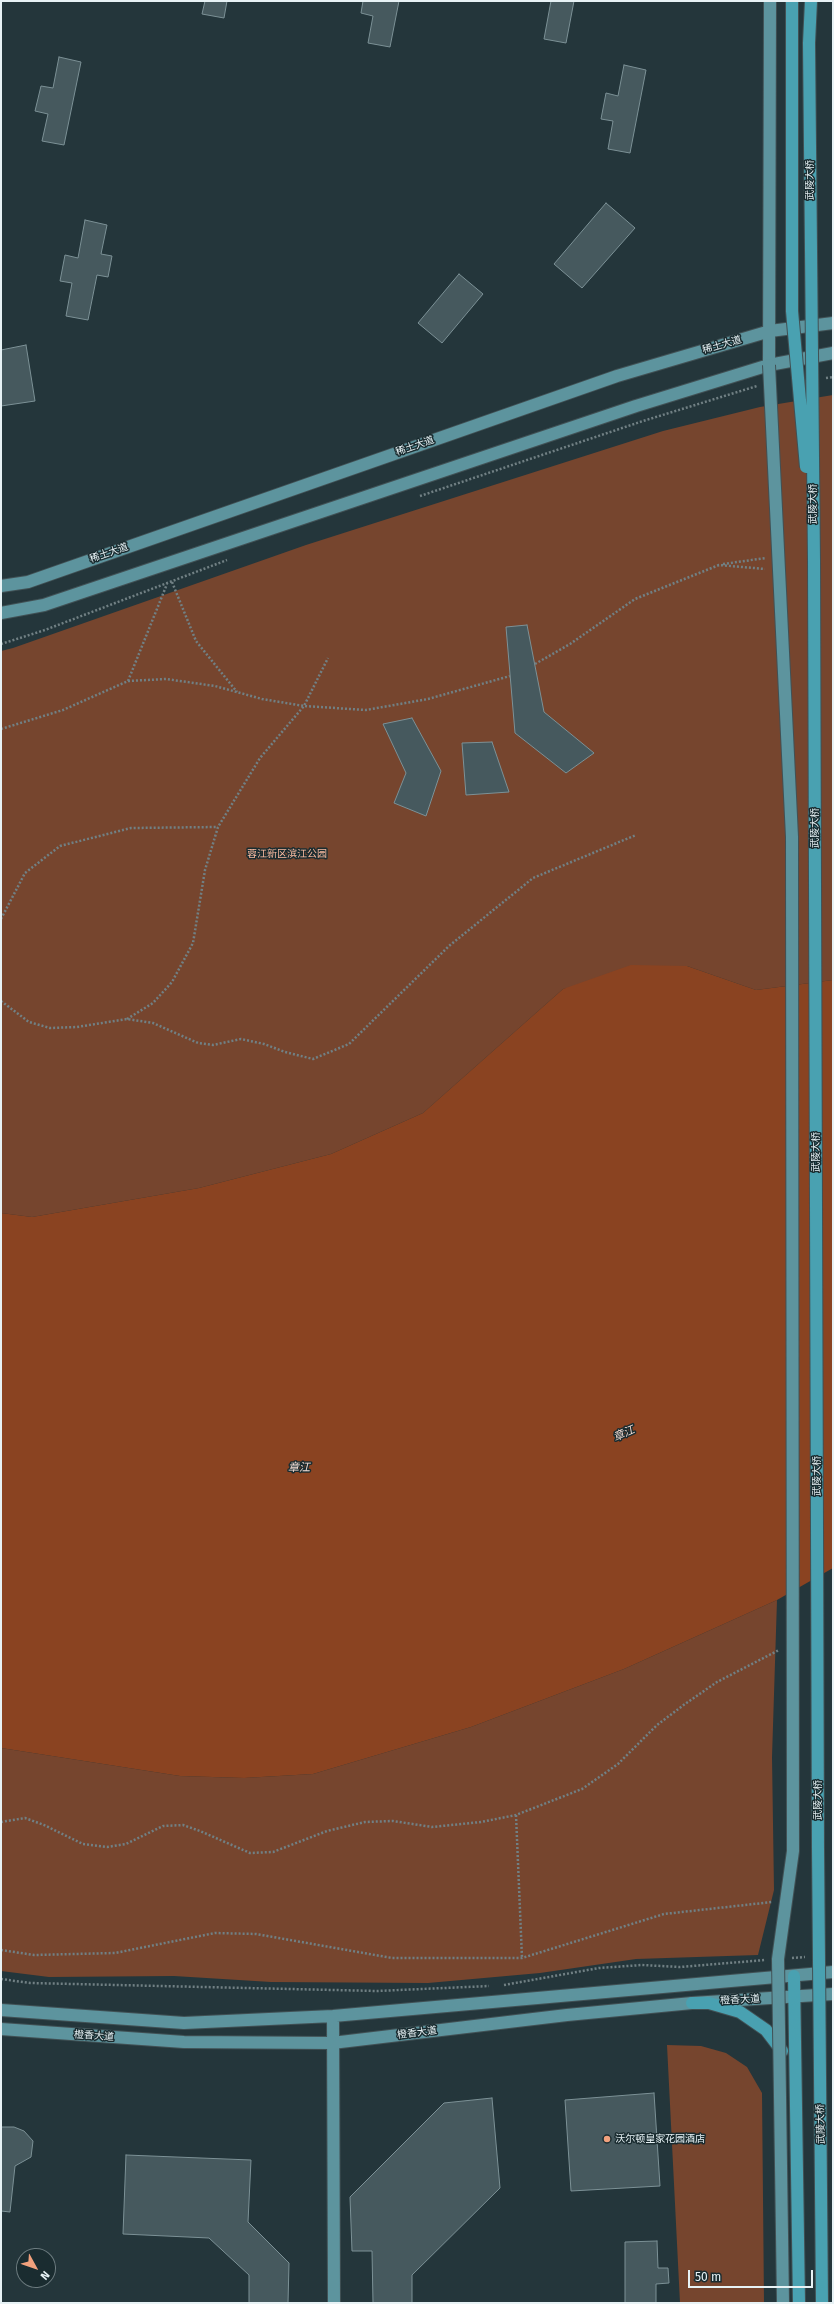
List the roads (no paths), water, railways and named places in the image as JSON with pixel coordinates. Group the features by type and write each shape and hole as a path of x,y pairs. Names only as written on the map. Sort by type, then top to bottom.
{"main road":[{"path":"770,1 769,365 792,837 793,1851 778,1959 783,2303"},
{"path":"792,1 792,311 814,560"},
{"name":"武陵大桥","path":"811,1 809,51 814,560 818,1848 822,2303"},
{"name":"稀土大道","path":"1,586 28,582 617,376 770,330 833,323"},
{"path":"1,613 44,605 628,408 769,365 833,353"},
{"name":"橙香大道","path":"1,2010 184,2023 334,2016 833,1972"},
{"path":"794,1976 794,2087 799,2303"},
{"name":"橙香大道","path":"1,2029 184,2042 332,2043 567,2015 692,2003 833,1994"},
{"path":"692,2003 724,2007 754,2020 766,2030 782,2052 791,2071 794,2087"},
{"path":"334,2016 332,2043 334,2303"}],"water":[{"name":"章江","path":"631,965 687,966 756,990 833,980 833,1568 777,1600 624,1669 471,1727 313,1774 244,1778 180,1776 1,1748 1,1213 32,1217 199,1188 331,1154 423,1113 563,989"}],"place":[{"name":"沃尔顿皇家花园酒店","path":"607,2139"}],"park label":[{"name":"蓉江新区滨江公园","path":"287,854"}]}
